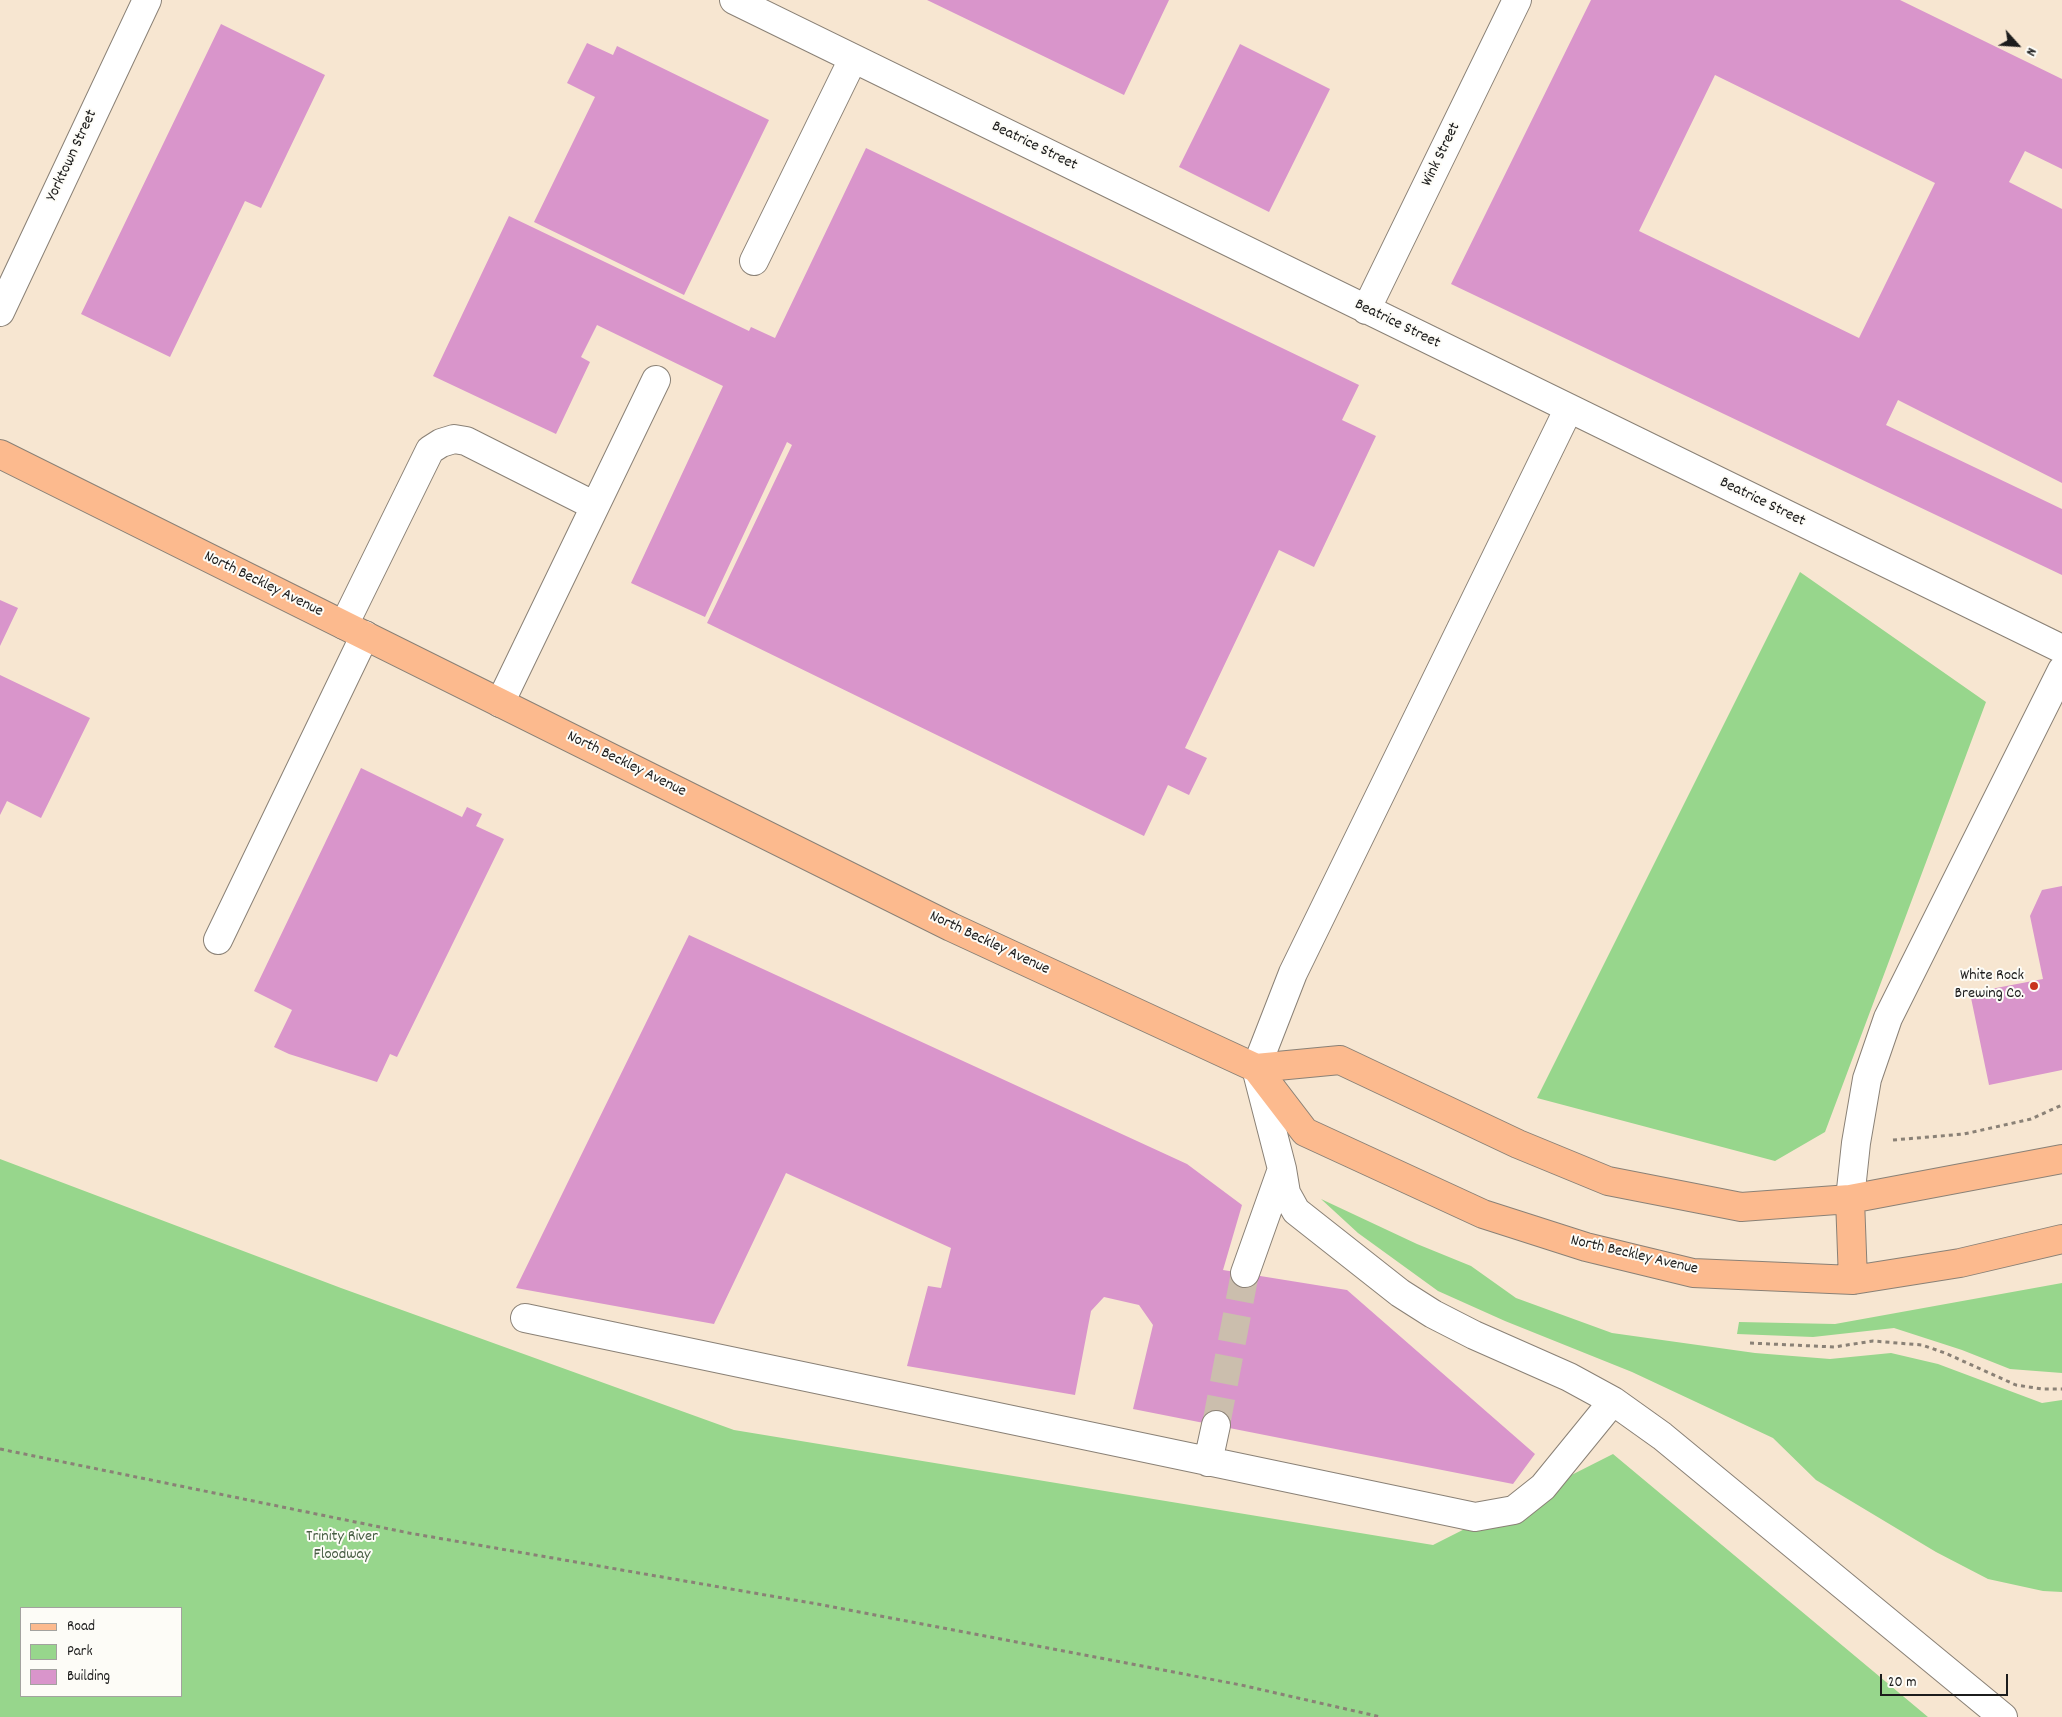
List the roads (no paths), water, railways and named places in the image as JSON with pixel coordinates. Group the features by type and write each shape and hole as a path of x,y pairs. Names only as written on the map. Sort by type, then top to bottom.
{"main road":[{"name":"North Beckley Avenue","path":"0,454 952,927 1256,1068 1305,1132 1484,1214 1586,1247 1693,1273 1854,1280 1960,1262 2062,1240"},
{"path":"1256,1068 1340,1060 1518,1144 1608,1181 1741,1207 1850,1199 2062,1159"},
{"path":"1850,1199 1854,1280"}],"street":[{"name":"Yorktown Street","path":"0,312 147,0"},
{"name":"Beatrice Street","path":"734,0 2062,649"},
{"name":"Wink Street","path":"1366,310 1517,0"},
{"path":"754,261 853,59"},
{"path":"500,703 656,380"},
{"path":"1569,408 1293,973 1256,1068 1282,1169 1286,1193 1296,1211 1400,1293 1441,1319 1569,1377 1613,1401 1662,1436 2003,1717"},
{"path":"218,940 355,630 430,450 442,442 454,439 466,441 595,506"},
{"path":"1850,1199 1856,1143 1867,1079 1888,1018 2062,670"},
{"path":"1245,1273 1282,1169"},
{"path":"525,1318 1475,1517 1514,1510 1543,1487 1613,1401"},
{"path":"1208,1462 1216,1425"}],"tunnel":[{"path":"1216,1425 1245,1273"}],"place":[{"name":"White Rock Brewing Co.","path":"2034,986"}],"park label":[{"name":"Trinity River Floodway","path":"342,1547"}]}
